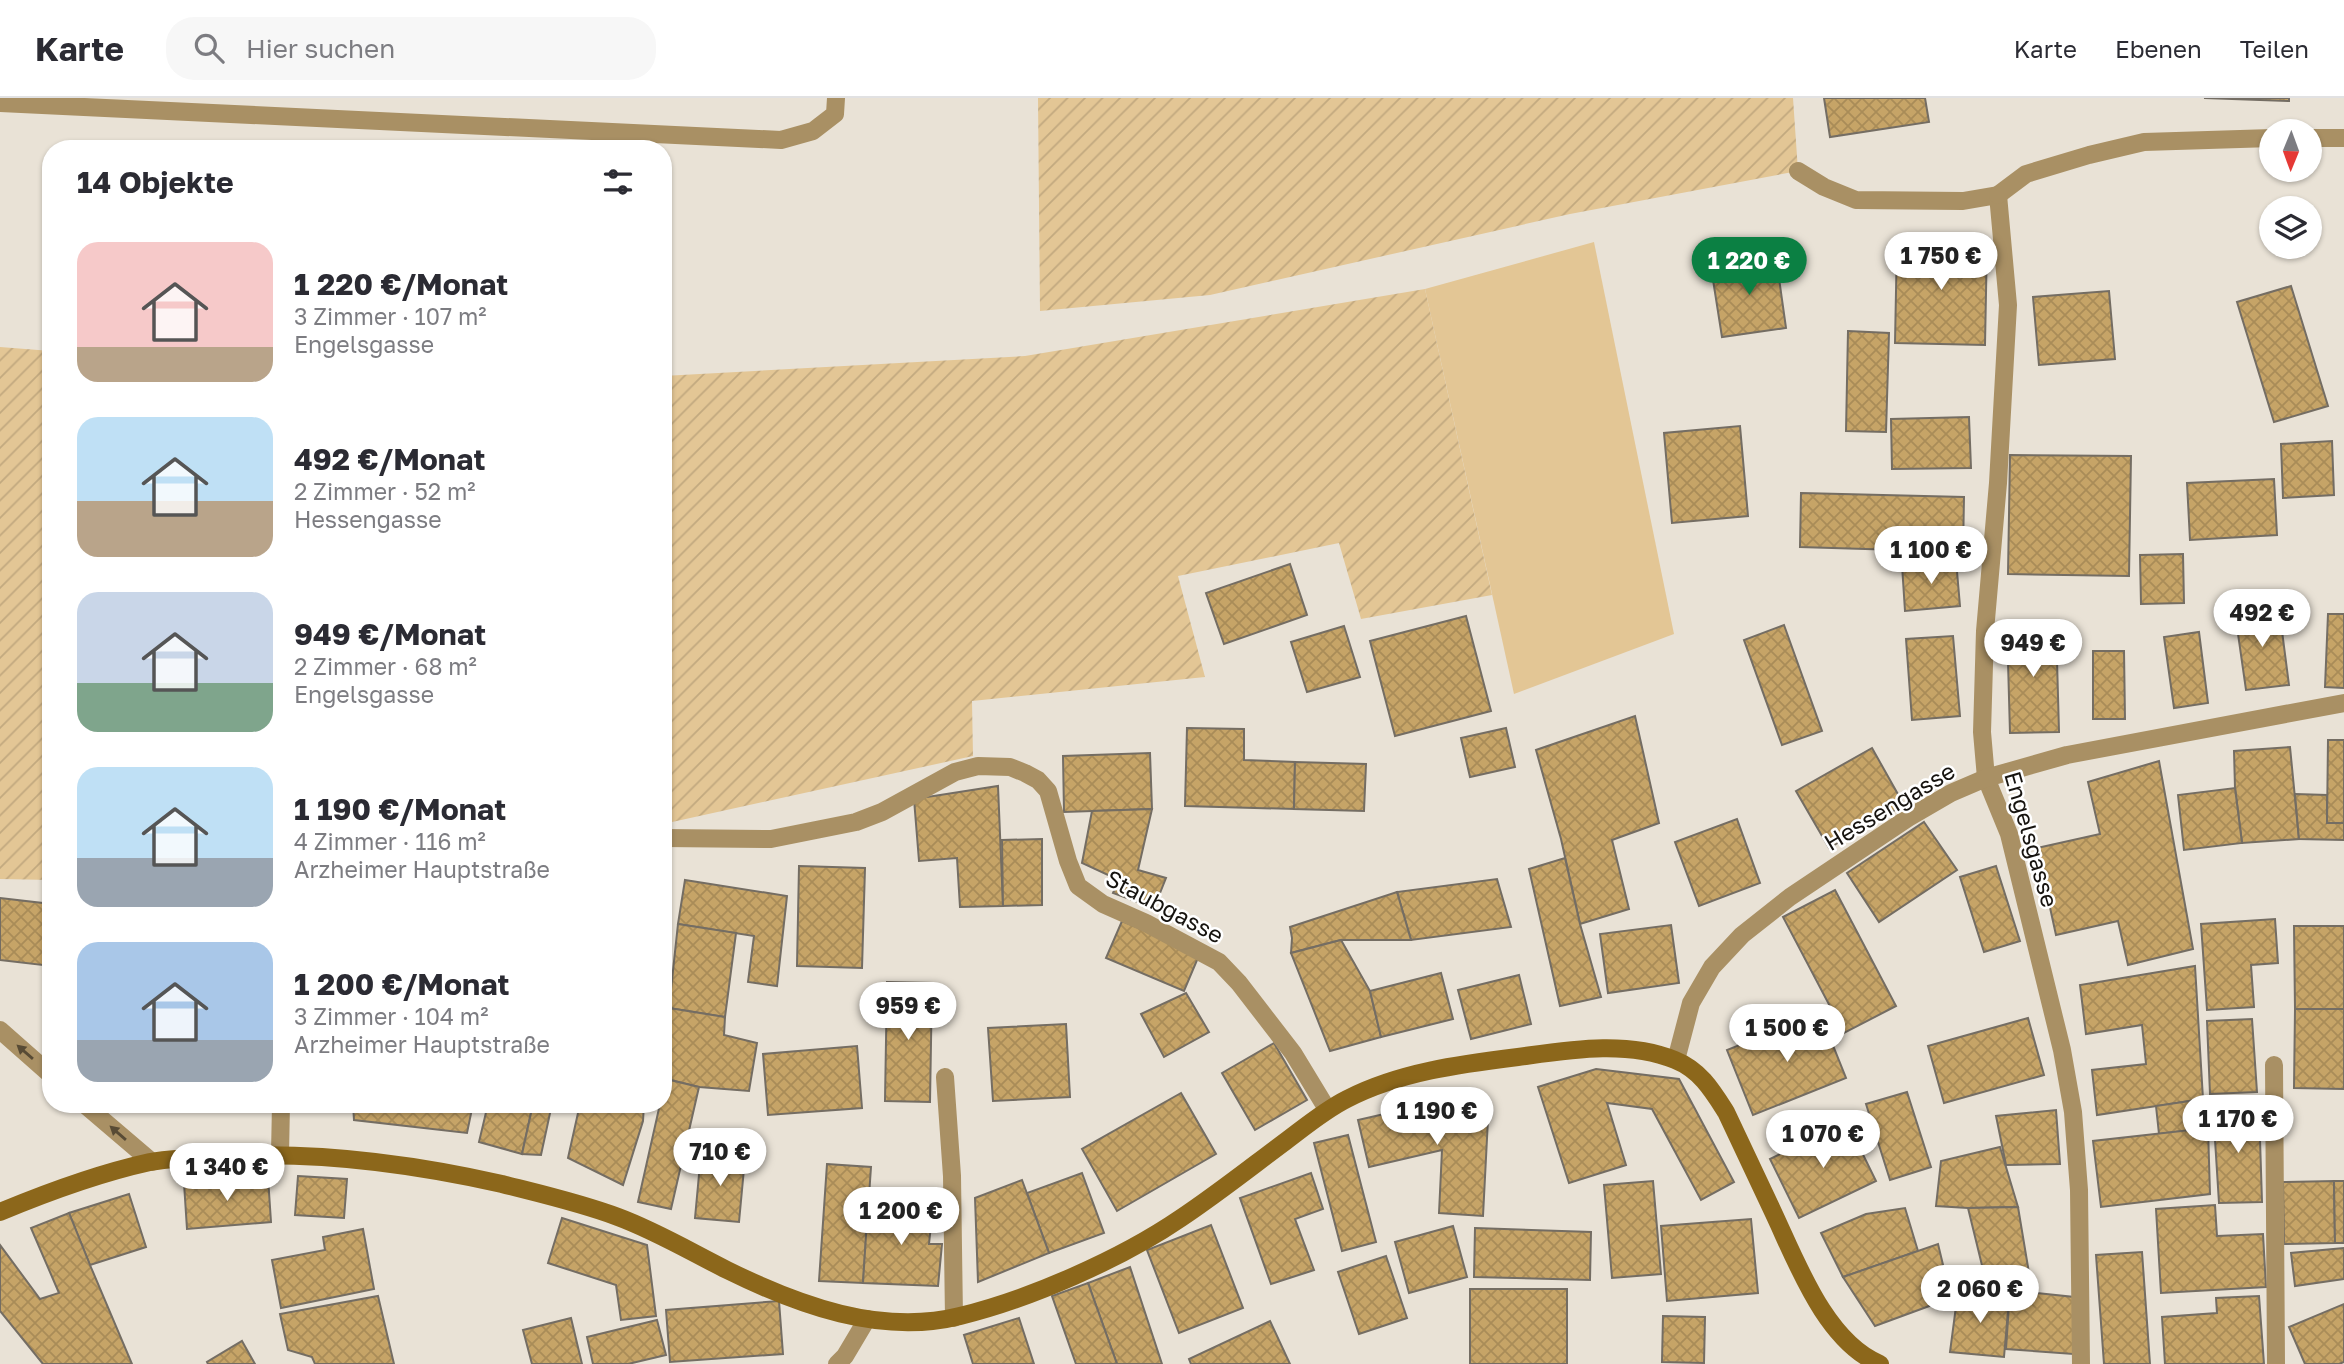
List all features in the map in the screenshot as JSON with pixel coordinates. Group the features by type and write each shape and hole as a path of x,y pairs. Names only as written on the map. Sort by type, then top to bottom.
{"street":[{"path":"0,103 781,140 813,131 835,114 836,98"},
{"path":"1798,171 1824,187 1856,200 1963,201 1998,195 2026,174 2144,142 2259,138"},
{"path":"2322,138 2344,138"},
{"name":"Engelsgasse","path":"1998,195 2008,305 1998,483 1985,631 1982,732 1986,778 2009,834 2062,1050 2073,1112 2079,1190 2081,1364"},
{"name":"Hessengasse","path":"1676,1060 1691,1003 1712,967 1742,935 1790,897 1908,818 1951,793 1986,778 2067,755 2344,703"},
{"name":"Staubgasse","path":"672,838 771,839 856,822 882,812 955,772 966,769 978,766 1025,772 1038,780 1048,791 1078,886 1103,904 1146,923 1219,962 1239,983 1293,1053 1328,1110"},
{"path":"0,1030 42,1067"},
{"path":"0,1212 109,1173 152,1162 280,1154 344,1157 405,1164 588,1207 644,1227 767,1288 806,1303 867,1319 903,1322 954,1318 1040,1289 1144,1241 1178,1221 1328,1110 1373,1086 1469,1063 1588,1048 1635,1050 1676,1060 1693,1069 1708,1083 1726,1112 1799,1266 1828,1318 1859,1352 1880,1364"},
{"path":"2274,1065 2276,1364"},
{"path":"945,1077 951,1176 954,1318"},
{"path":"95,1113 152,1162"},
{"path":"280,1154 281,1113"},
{"path":"837,1364 845,1356 867,1319"}],"shaded area":[{"path":"1038,98 1793,98 1798,171 1570,214 1210,295 1040,311"},
{"path":"1594,242 1674,634 1514,694 1425,289"},
{"path":"1425,289 1492,595 1361,619 1339,543 1178,576 1205,677 972,701 973,756 672,822 672,376 1025,356"},
{"path":"0,347 42,350 42,880 0,879"}],"building":[{"path":"1824,98 1925,98 1929,122 1830,137"},
{"path":"2204,98 2289,98 2289,101"},
{"path":"1897,240 1987,241 1985,345 1895,343"},
{"path":"1776,257 1786,328 1722,337 1711,267"},
{"path":"2291,286 2328,406 2274,422 2237,302"},
{"path":"2109,291 2115,359 2039,365 2033,297"},
{"path":"1848,331 1889,333 1886,432 1846,431"},
{"path":"1969,417 1971,468 1892,469 1891,419"},
{"path":"1740,426 1748,516 1672,523 1664,433"},
{"path":"2332,441 2334,495 2283,498 2281,444"},
{"path":"2010,455 2131,456 2129,576 2008,574"},
{"path":"2274,479 2277,535 2190,540 2187,483"},
{"path":"1801,493 1964,497 1963,552 1800,547"},
{"path":"2183,554 2184,603 2141,604 2140,555"},
{"path":"1956,560 1960,606 1905,611 1902,565"},
{"path":"1290,564 1307,615 1224,644 1206,593"},
{"path":"2279,608 2289,685 2246,690 2235,613"},
{"path":"2328,614 2344,614 2344,688 2325,687"},
{"path":"1466,616 1491,711 1395,736 1370,641"},
{"path":"2056,624 2059,732 2010,733 2007,626"},
{"path":"1784,625 1822,731 1782,745 1744,640"},
{"path":"1344,626 1360,677 1307,692 1291,642"},
{"path":"2199,632 2208,703 2174,708 2164,637"},
{"path":"1953,636 1960,716 1912,720 1906,639"},
{"path":"2093,651 2124,651 2125,719 2093,719"},
{"path":"1635,716 1659,823 1612,840 1629,909 1580,924 1561,839 1536,750"},
{"path":"1187,728 1244,729 1244,760 1295,762 1294,809 1185,806"},
{"path":"1506,728 1515,767 1470,777 1461,738"},
{"path":"2328,740 2344,740 2344,823 2327,823"},
{"path":"2290,747 2299,839 2242,843 2235,788 2234,751"},
{"path":"1872,748 1904,805 1829,848 1796,791"},
{"path":"1150,753 1152,809 1064,812 1063,756"},
{"path":"2159,761 2193,949 2128,965 2118,921 2056,935 2037,848 2100,834 2088,782"},
{"path":"1295,762 1366,764 1364,811 1294,809"},
{"path":"998,786 1003,906 960,907 957,858 919,861 914,799"},
{"path":"2235,788 2242,843 2184,850 2178,795"},
{"path":"2295,794 2327,795 2327,823 2344,823 2344,840 2299,839"},
{"path":"1152,809 1138,870 1166,878 1154,908 1113,893 1119,880 1082,863 1092,811"},
{"path":"1737,819 1760,883 1699,906 1675,842"},
{"path":"1924,822 1957,870 1879,922 1847,873"},
{"path":"1042,839 1042,905 1003,906 1002,840"},
{"path":"1565,858 1601,997 1560,1006 1529,869"},
{"path":"799,866 865,868 862,968 797,966"},
{"path":"1996,866 2020,941 1984,952 1960,877"},
{"path":"1497,879 1511,927 1411,940 1397,892"},
{"path":"685,880 787,896 777,986 748,982 754,936 678,924"},
{"path":"1835,890 1896,1006 1844,1033 1783,917"},
{"path":"1397,892 1411,940 1341,940 1291,953 1290,927"},
{"path":"0,898 42,903 42,965 0,960"},
{"path":"2275,919 2278,963 2251,965 2254,1007 2207,1010 2201,924"},
{"path":"1122,921 1200,953 1184,991 1106,958"},
{"path":"678,924 736,933 725,1017 672,1008"},
{"path":"1671,925 1679,983 1608,993 1600,934"},
{"path":"2294,926 2344,926 2344,1009 2295,1009"},
{"path":"1341,940 1370,991 1381,1037 1330,1051 1291,953"},
{"path":"2195,966 2203,1099 2097,1115 2092,1070 2146,1064 2142,1025 2086,1034 2080,985"},
{"path":"1441,973 1453,1019 1381,1037 1370,991"},
{"path":"1519,975 1531,1024 1471,1039 1458,990"},
{"path":"887,982 932,983 930,1102 885,1101"},
{"path":"1186,993 1209,1032 1164,1057 1141,1014"},
{"path":"672,1008 725,1017 724,1035 757,1043 749,1091 699,1087 672,1080"},
{"path":"2295,1009 2344,1009 2344,1089 2294,1088"},
{"path":"1820,1013 1846,1078 1753,1115 1727,1050"},
{"path":"2028,1018 2044,1075 1944,1103 1928,1046"},
{"path":"2252,1019 2257,1092 2210,1094 2207,1021"},
{"path":"1066,1024 1070,1097 993,1101 988,1028"},
{"path":"1274,1043 1307,1100 1255,1130 1222,1073"},
{"path":"857,1046 862,1108 768,1115 763,1054"},
{"path":"1596,1069 1679,1079 1734,1182 1701,1200 1652,1109 1607,1103 1626,1165 1569,1183 1538,1087"},
{"path":"672,1080 699,1087 671,1209 638,1202 658,1113 672,1113"},
{"path":"1907,1092 1931,1167 1890,1180 1866,1104"},
{"path":"1181,1093 1216,1154 1117,1211 1082,1149"},
{"path":"1476,1093 1482,1119 1488,1119 1483,1216 1439,1213 1442,1150 1369,1167 1358,1120"},
{"path":"2203,1099 2208,1128 2159,1134 2156,1106"},
{"path":"2213,1108 2259,1108 2262,1202 2219,1203"},
{"path":"2056,1110 2060,1164 2006,1165 1996,1116"},
{"path":"354,1113 471,1113 467,1133 354,1120"},
{"path":"486,1113 531,1113 522,1154 479,1142"},
{"path":"531,1113 550,1113 541,1155 522,1154"},
{"path":"578,1113 643,1113 623,1185 568,1158"},
{"path":"1847,1122 1876,1181 1799,1218 1770,1159"},
{"path":"2208,1128 2210,1194 2101,1207 2093,1141"},
{"path":"1348,1135 1376,1242 1342,1251 1314,1143"},
{"path":"2000,1147 2018,1207 1936,1206 1941,1161"},
{"path":"701,1153 745,1158 739,1222 695,1218"},
{"path":"827,1164 871,1167 863,1283 819,1281"},
{"path":"1082,1173 1104,1233 1049,1253 1027,1193"},
{"path":"1311,1173 1323,1209 1295,1219 1314,1270 1271,1284 1240,1198"},
{"path":"298,1176 347,1179 344,1218 295,1215"},
{"path":"268,1177 271,1222 187,1229 184,1183"},
{"path":"1022,1180 1049,1253 978,1282 975,1198"},
{"path":"1653,1181 1661,1274 1612,1278 1604,1185"},
{"path":"2334,1181 2335,1243 2284,1244 2283,1182"},
{"path":"2334,1181 2344,1181 2344,1243 2335,1243"},
{"path":"129,1194 146,1247 90,1265 69,1213"},
{"path":"868,1204 933,1207 929,1244 942,1244 938,1286 863,1283"},
{"path":"2215,1205 2217,1236 2263,1234 2266,1287 2161,1293 2156,1209"},
{"path":"2018,1207 2031,1285 1989,1294 1968,1208"},
{"path":"1905,1208 1918,1251 1843,1277 1821,1233 1866,1214"},
{"path":"69,1213 132,1364 43,1364 0,1311 0,1245 40,1299 59,1293 31,1228"},
{"path":"562,1218 647,1245 656,1316 621,1320 616,1285 548,1263"},
{"path":"1751,1219 1758,1293 1667,1301 1661,1226"},
{"path":"1211,1225 1243,1308 1179,1333 1147,1250"},
{"path":"1453,1226 1467,1277 1409,1293 1395,1242"},
{"path":"1475,1228 1591,1232 1590,1280 1474,1277"},
{"path":"363,1229 374,1289 281,1308 272,1260 325,1250 323,1237"},
{"path":"1938,1244 1951,1298 1875,1326 1843,1277"},
{"path":"2344,1248 2344,1279 2295,1286 2291,1253"},
{"path":"2142,1252 2150,1364 2104,1364 2096,1255"},
{"path":"1386,1256 1407,1318 1359,1334 1338,1272"},
{"path":"1130,1267 1162,1364 1117,1364 1088,1283"},
{"path":"1088,1283 1117,1364 1076,1364 1052,1296"},
{"path":"1470,1289 1567,1289 1567,1364 1470,1364"},
{"path":"2010,1290 2074,1297 2073,1354 2006,1349"},
{"path":"1958,1291 2009,1299 2004,1357 1950,1352"},
{"path":"378,1296 394,1364 315,1364 312,1357 288,1350 280,1314"},
{"path":"2259,1296 2264,1364 2165,1364 2162,1317 2217,1313 2216,1298"},
{"path":"779,1301 783,1354 670,1362 666,1310"},
{"path":"2344,1304 2344,1362 2305,1364 2289,1327"},
{"path":"1663,1316 1705,1317 1704,1363 1662,1362"},
{"path":"571,1318 582,1364 532,1364 523,1330"},
{"path":"1019,1318 1034,1364 973,1364 964,1335"},
{"path":"657,1320 666,1355 628,1364 593,1364 587,1337"},
{"path":"1270,1321 1290,1364 1191,1364 1189,1359"},
{"path":"242,1341 255,1364 208,1364 207,1362"}]}
